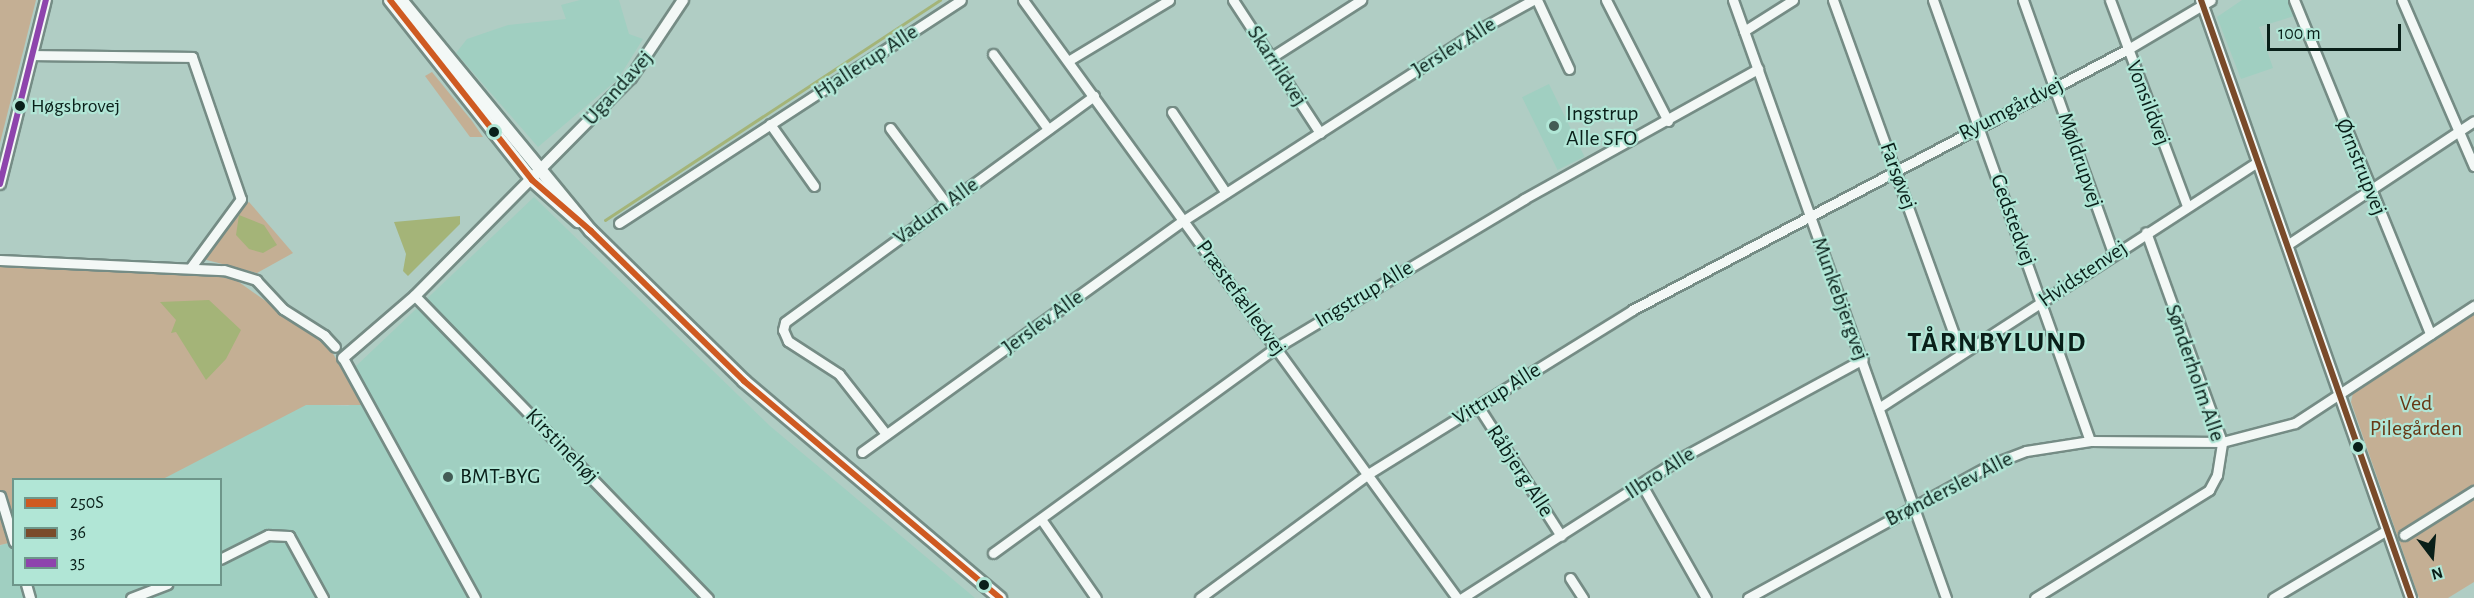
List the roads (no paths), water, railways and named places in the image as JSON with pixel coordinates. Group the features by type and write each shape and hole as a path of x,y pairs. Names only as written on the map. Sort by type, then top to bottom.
{"main road":[{"path":"390,0 532,180 591,231 744,381 1000,598"},
{"path":"401,0 543,169 591,231"}],"street":[{"path":"0,183 45,0"},
{"name":"Ugandavej","path":"543,169 632,78 683,0"},
{"name":"Hjallerup Alle","path":"619,223 961,0"},
{"name":"Præstefælledvej","path":"1023,0 1457,598"},
{"path":"1068,61 1169,0"},
{"name":"Skarrildvej","path":"1233,0 1320,133"},
{"path":"1272,57 1361,0"},
{"name":"Jerslev Alle","path":"862,452 1184,220 1533,0"},
{"path":"1538,0 1569,69"},
{"path":"1606,0 1668,121"},
{"name":"Munkebjergvej","path":"1733,0 1863,359 1946,598"},
{"path":"1744,31 1793,0"},
{"name":"Farsøvej","path":"1833,0 1961,353"},
{"name":"Gedstedvej","path":"1933,0 2090,441"},
{"name":"Møldrupvej","path":"2023,0 2113,253"},
{"name":"Vonsildvej","path":"2110,0 2187,206"},
{"name":"Ørnstrupvej","path":"2294,0 2369,189 2430,334"},
{"path":"2402,0 2474,166"},
{"path":"2205,2 2257,162 2411,598"},
{"name":"Ryumgårdvej","path":"1809,214 2127,49 2205,2"},
{"path":"993,54 1048,129"},
{"path":"32,55 192,57 241,199 191,267"},
{"name":"Ingstrup Alle","path":"993,553 1277,347 1524,199 1758,69"},
{"name":"Vadum Alle","path":"886,434 844,380 788,341 783,330 790,316 1094,96"},
{"path":"1172,112 1226,193"},
{"path":"2287,245 2474,121"},
{"path":"770,124 814,186"},
{"path":"890,128 946,203"},
{"name":"Hvidstenvej","path":"1880,407 2113,253 2257,162"},
{"path":"475,598 343,358 415,296 543,169"},
{"name":"Vittrup Alle","path":"1200,598 1368,474 1632,310 1809,214"},
{"name":"Sønderholm Alle","path":"2035,598 2209,490 2220,466 2222,442 2146,232"},
{"path":"0,260 224,270 256,280 284,309 324,335 335,347"},
{"name":"Kirstinehøj","path":"415,296 708,598"},
{"name":"Brønderslev Alle","path":"1748,598 1992,464 2060,443 2090,441 2222,442 2295,423 2474,306"},
{"name":"Ilbro Alle","path":"1462,598 1642,486 1679,459 1863,359"},
{"name":"Råbjerg Alle","path":"1478,406 1561,536"},
{"path":"1642,486 1706,598"},
{"path":"2404,535 2474,491"},
{"path":"0,496 12,535"},
{"path":"1041,519 1096,598"},
{"path":"2273,598 2387,530"},
{"path":"222,558 268,535 289,536 323,598"},
{"path":"1570,578 1583,598"},
{"path":"131,598 164,586"}],"waterway":[{"path":"605,220 940,0"}],"place":[{"name":"Høgsbrovej","path":"20,106"},
{"name":"Ingstrup Alle SFO","path":"1554,126"},
{"name":"BMT-BYG","path":"448,477"}],"district":[{"name":"TÅRNBYLUND","path":"1997,343"}],"park label":[{"name":"Ved Pilegården","path":"2416,416"}]}
